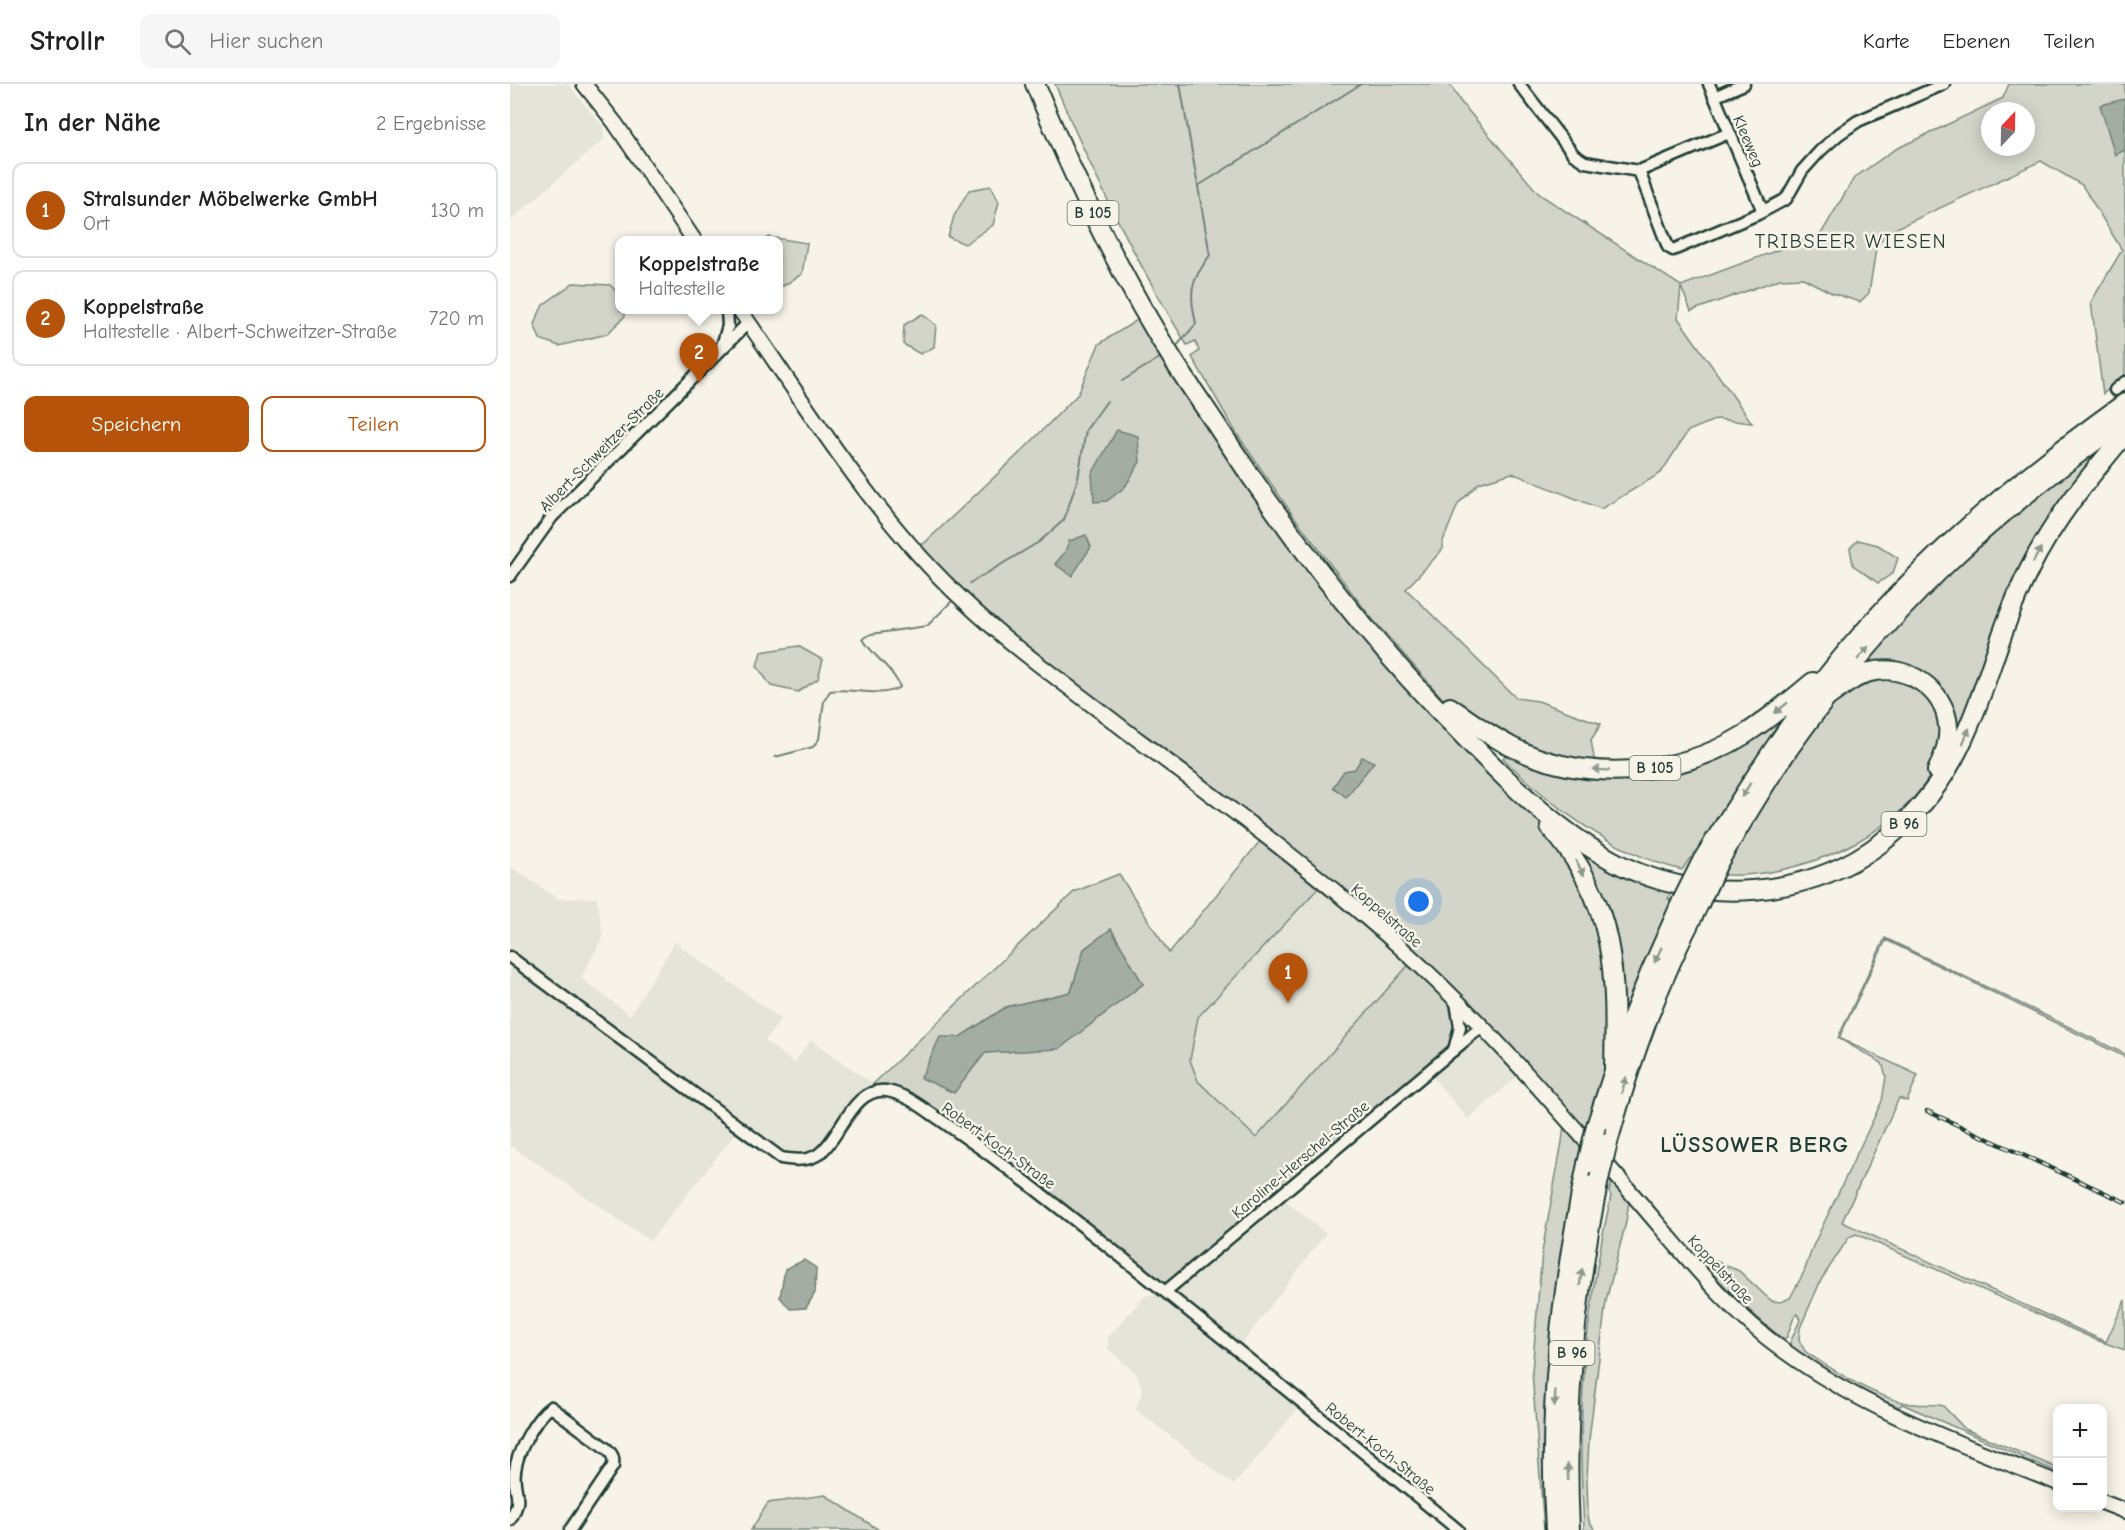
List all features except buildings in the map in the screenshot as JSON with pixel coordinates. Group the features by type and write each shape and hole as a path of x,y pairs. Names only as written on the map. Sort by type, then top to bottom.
{"highway":[{"name":"B 105","path":"1035,84 1091,209 1250,475 1312,563 1401,669 1443,716 1502,775"},
{"name":"B 105","path":"1048,84 1164,334"},
{"name":"B 105","path":"1181,363 1329,565 1369,615 1450,707 1491,736 1514,748 1553,762 1596,770 1652,768 1694,758 1743,735 1776,712 1842,657"},
{"name":"B 96","path":"1556,1530 1553,1455 1558,1352 1568,1263 1596,1126 1650,973 1773,750 1842,657 1900,592 1965,529 2120,396"},
{"name":"B 96","path":"1710,862 1826,698 1871,644 1940,570 2019,500 2125,419"},
{"name":"B 96","path":"1502,775 1550,818 1598,852 1645,875 1696,889 1748,891 1788,885 1834,870 1857,859 1879,845 1911,819 1941,781 1964,740 2014,604 2029,570 2049,533 2071,500 2125,434"},
{"name":"B 96","path":"1450,707 1481,743 1527,787 1551,808 1598,841 1649,866 1682,874 1727,880 1772,877 1813,866 1840,855 1885,827 1931,781 1937,771 1946,750 1948,726 1940,701 1933,691 1921,681 1909,674 1896,671 1870,672 1858,677 1826,698"},
{"name":"B 96","path":"1502,775 1564,843 1582,871 1600,913 1614,976 1614,1070"},
{"name":"B 96","path":"1570,1530 1568,1446 1572,1353 1580,1279 1599,1179 1627,1075 1690,903"}],"street":[{"path":"584,84 615,123 691,236"},
{"path":"1519,84 1574,155 1586,162 1639,171 1729,133"},
{"name":"Kleeweg","path":"1709,84 1762,209"},
{"path":"1714,97 1744,84"},
{"path":"1639,171 1668,247 1673,250 1758,214 1762,209 1786,199 1802,171 1839,134 1858,121 1944,84"},
{"path":"721,350 728,326 727,314"},
{"name":"Koppelstraße","path":"743,314 848,466 904,539 963,601 1042,667 1265,835 1402,949 1542,1090 1712,1286 1745,1318 1781,1348 1823,1377 1867,1402 2053,1481"},
{"name":"Albert-Schweitzer-Straße","path":"510,576 552,517 748,322"},
{"path":"2120,396 2125,382"},
{"name":"Robert-Koch-Straße","path":"510,957 781,1158 808,1159 820,1154 858,1101 870,1094 883,1090 904,1095 1002,1163 1166,1291 1458,1530"},
{"path":"1454,1050 1460,1027 1456,1002"},
{"name":"Karoline-Herschel-Straße","path":"1166,1291 1481,1027"},
{"path":"510,1520 518,1505 513,1489 514,1469 530,1431 544,1412 551,1407 608,1449 614,1460 613,1466 570,1530"},
{"path":"2107,1504 2125,1511"}],"shaded area":[{"path":"510,84 568,84 603,127 604,139 510,221"},
{"path":"1055,84 1450,84 1460,101 1539,194 1681,286 1821,234 1854,178 1894,150 1981,108 1981,156 2035,156 2035,102 1995,102 2003,98 2009,84 2125,84 2125,375 2103,394 2091,302 2122,250 2082,185 2041,161 1886,233 1876,249 1869,293 1860,302 1832,293 1803,278 1780,279 1691,311 1681,287 1678,318 1752,423 1717,419 1688,431 1661,473 1601,509 1512,473 1479,483 1458,504 1443,541 1443,549 1406,589 1516,698 1538,701 1601,724 1591,740 1596,770 1553,762 1450,707 1369,615 1292,514 1237,434 1192,357 1199,351 1195,341 1187,345 1150,281 1100,184"},
{"path":"2125,99 2125,150 2115,155 2100,105"},
{"path":"991,186 999,202 993,225 965,244 948,237 954,216 969,190"},
{"path":"783,239 807,243 802,274 783,286"},
{"path":"573,283 610,285 615,290 615,314 625,314 625,316 607,334 559,346 540,339 534,324 543,305"},
{"path":"922,314 936,325 934,347 920,354 903,344 904,325"},
{"path":"1142,317 1279,517 1537,813 1586,880 1615,1001 1555,1530 1544,1530 1532,1372 1542,1252 1565,1116 1457,1003 1454,1050 1166,1291 954,1129 873,1084 1074,892 1119,874 1169,953 1265,835 1042,667 916,551 1024,449 1078,394 1099,344","holes":["1324,882 1413,960 1256,1138 1198,1081 1190,1060 1198,1017","1111,929 1143,984 1059,1048 985,1053 954,1092 922,1078 940,1038 960,1037 1006,1007 1071,992 1084,949"]},
{"path":"2125,428 2075,487 1940,776 1873,845 1798,879 1764,881 1812,870 1858,849 1878,837 1931,784 1952,742 1928,681 1857,671 1917,604 1960,562 2029,503"},
{"path":"1117,430 1138,436 1140,462 1125,487 1107,501 1094,502 1092,474"},
{"path":"1086,535 1091,547 1072,576 1055,564 1065,552 1069,541"},
{"path":"1858,540 1878,545 1898,558 1893,573 1878,583 1853,565 1850,548"},
{"path":"798,646 823,660 818,679 798,692 771,686 757,666 761,652"},
{"path":"1861,679 1914,679 1945,724 1940,753 1934,769 1917,793 1896,815 1871,834 1843,849 1813,861 1783,869 1752,874 1723,875 1741,841 1799,750 1842,694"},
{"path":"1795,700 1693,858 1690,858 1682,870 1631,852 1585,826 1543,794 1503,758 1511,749 1545,763 1672,767"},
{"path":"1362,757 1374,762 1346,797 1333,787 1344,771 1355,769"},
{"path":"1562,832 1675,886 1668,899 1672,901 1622,1021 1619,980"},
{"path":"510,866 558,899 597,898 603,937 581,978 630,1015 675,942 781,1019 765,1041 794,1063 811,1040 883,1091 870,1094 820,1153 781,1158 740,1128 650,1241 510,1145"},
{"path":"1324,881 1413,959 1256,1138 1198,1081 1190,1060 1198,1017"},
{"path":"1111,929 1143,984 1059,1049 985,1053 954,1093 921,1078 940,1037 960,1037 1006,1007 1071,992 1084,949"},
{"path":"1885,938 2125,1054 2125,1057 1886,940 1839,1038 1918,1075 1907,1101 1899,1098 1842,1222 2106,1342 2125,1300 2125,1350 2099,1341 1856,1234 1849,1237 1821,1280 1800,1328 1799,1340 1810,1355 1868,1389 1906,1403 1943,1406 1965,1429 2053,1466 2053,1470 1902,1404 1899,1407 1885,1401 1815,1363 1789,1345 1800,1320 1798,1314 1794,1317 1787,1337 1783,1339 1741,1302 1702,1262 1704,1256 1739,1271 1772,1301 1781,1302 1790,1298 1882,1101 1886,1076 1882,1063 1838,1038"},
{"path":"1481,1027 1524,1071 1468,1119 1428,1072"},
{"path":"1612,1181 1629,1201 1606,1301 1589,1440 1588,1514 1589,1521 1595,1530 1584,1530 1581,1452 1585,1355 1593,1291"},
{"path":"1278,1195 1326,1233 1238,1349 1303,1403 1234,1485 1135,1409 1143,1391 1136,1373 1108,1349 1108,1337 1145,1296 1166,1291"},
{"path":"804,1260 816,1268 815,1293 806,1308 790,1309 780,1297 785,1269"},
{"path":"825,1495 879,1530 751,1530 768,1503"}],"waterway":[{"path":"1175,348 1196,324 1192,303 1193,287 1198,273 1210,255 1180,84"},
{"path":"1198,186 1361,84"},
{"path":"1122,381 1163,356"},
{"path":"970,583 1039,542 1064,520 1078,478 1086,430 1107,401"},
{"path":"775,757 813,747 819,739 824,701 830,691 884,692 900,687 893,674 863,639 871,634 927,626 951,602"}],"railway":[{"path":"1927,1111 2125,1202"}],"place":[{"name":"Koppelstraße","path":"699,383"},
{"name":"Stralsunder Möbelwerke GmbH","path":"1288,1003"}],"district":[{"name":"TRIBSEER WIESEN","path":"1851,241"},
{"name":"LÜSSOWER BERG","path":"1755,1144"}]}
